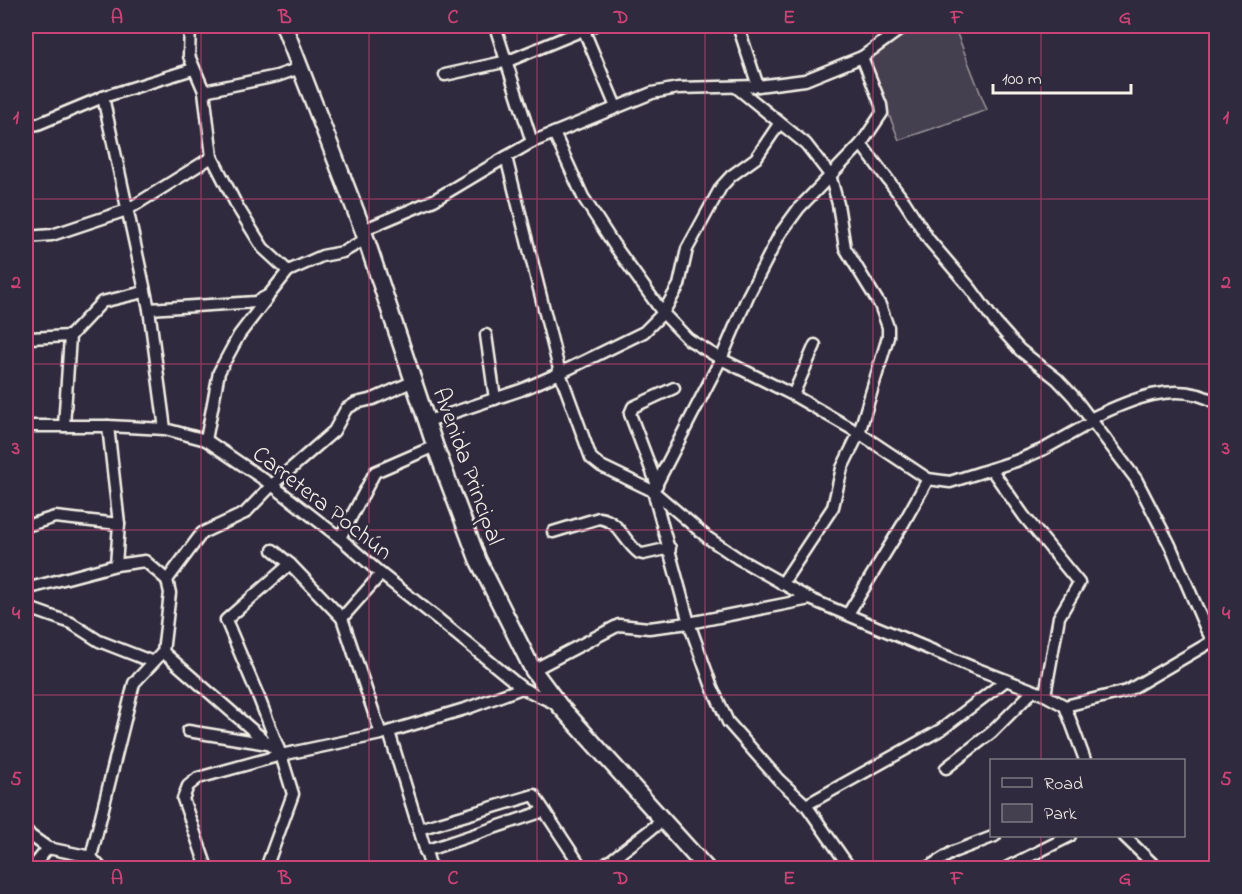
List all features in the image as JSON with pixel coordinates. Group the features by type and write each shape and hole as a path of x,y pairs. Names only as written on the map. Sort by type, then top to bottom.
{"main road":[{"name":"Avenida Principal","path":"284,26 364,235 435,446 478,560 533,670 559,705 706,868"}],"street":[{"path":"190,26 189,56 204,91 212,157 237,206 263,248 288,271"},
{"path":"495,26 532,142"},
{"path":"741,26 758,86"},
{"path":"206,440 219,372 239,335 288,271 322,256 343,252 364,235 434,200 532,142 616,107 665,90 758,86 810,79 862,57 906,26"},
{"path":"445,75 508,61 587,27 616,107"},
{"path":"655,488 721,359 748,296 780,234 799,208 861,144 882,113 862,57"},
{"path":"204,91 277,76 300,68"},
{"path":"26,126 38,124 103,97 193,69"},
{"path":"736,87 806,144 831,175 845,248 880,305 888,327 888,338 859,433 842,468 833,507 783,584"},
{"path":"103,97 149,309 165,429"},
{"path":"428,421 521,390 644,332 663,313 679,285 687,249 721,187 731,176 756,158 779,124"},
{"path":"554,133 583,197 634,274 663,313 688,339 859,433 928,479 950,482 1030,455 1123,403 1155,395 1185,392 1216,403"},
{"path":"506,157 560,373 591,458 601,466 655,488 713,542 739,560 810,598 1065,706 1126,691 1215,642 1206,630 1170,545 1136,479 1057,379 1020,350 995,322 971,289 929,240 904,201 861,144"},
{"path":"26,237 52,235 127,210 212,157"},
{"path":"64,426 70,336 102,302 144,292"},
{"path":"149,309 256,302 269,295"},
{"path":"486,335 495,399"},
{"path":"26,342 29,338 70,336"},
{"path":"793,395 816,345"},
{"path":"167,580 201,533 244,513 272,485 334,431 346,408 414,381"},
{"path":"674,388 633,407 630,414 655,488 689,623 712,687 728,722 779,780 806,805 850,868"},
{"name":"Carretera Pochún","path":"26,426 165,429 206,440 272,485 340,538 522,688 559,705"},
{"path":"108,426 119,524 116,565"},
{"path":"340,538 375,472 435,446"},
{"path":"991,469 1024,516 1080,583 1059,617 1046,696"},
{"path":"848,614 928,479"},
{"path":"26,526 55,518 119,524"},
{"path":"553,532 599,518 617,526 639,553 670,548"},
{"path":"273,550 290,564 342,618 385,733 431,868"},
{"path":"26,589 116,565 145,561 167,580 170,593 163,652 134,683 91,857"},
{"path":"266,868 293,794 281,755 226,620 290,564"},
{"path":"342,618 381,574"},
{"path":"533,670 619,625 647,628 689,623 810,598"},
{"path":"26,607 71,623 99,641 153,662"},
{"path":"1206,630 1216,621"},
{"path":"163,652 281,755"},
{"path":"806,805 942,729 1005,681"},
{"path":"207,868 183,799 188,786 198,778 281,755 385,733 468,708 522,688"},
{"path":"946,768 992,732 1033,691"},
{"path":"1065,706 1085,759"},
{"path":"188,731 268,744"},
{"path":"419,830 534,795 582,868"},
{"path":"425,851 544,811"},
{"path":"601,868 663,820"},
{"path":"26,830 48,848 91,857 101,868"},
{"path":"927,868 953,852 992,837"},
{"path":"1006,868 1068,837"},
{"path":"1125,837 1146,864 1157,868"},
{"path":"32,868 48,848"}],"green space":[{"path":"913,26 954,26 987,110 899,140 866,57"}]}
